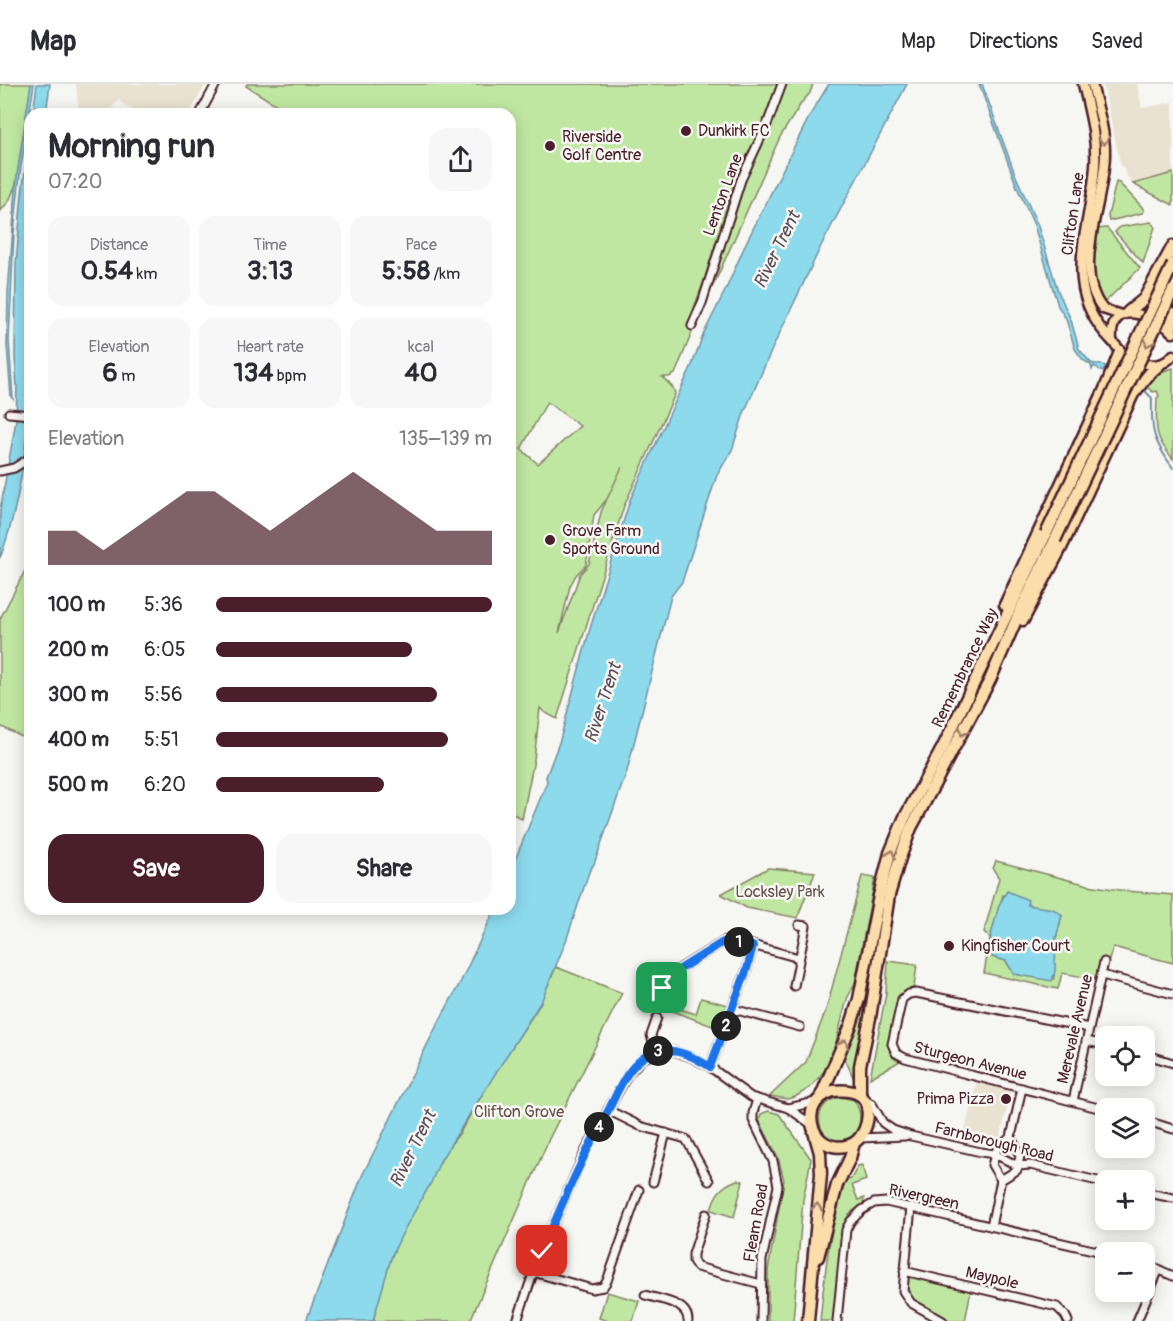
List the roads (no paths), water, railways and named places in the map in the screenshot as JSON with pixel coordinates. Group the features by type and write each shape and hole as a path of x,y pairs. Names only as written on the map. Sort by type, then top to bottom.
{"highway":[{"path":"1125,314 1144,299 1173,246"},
{"name":"Remembrance Way","path":"862,1098 860,1066 870,1018 889,895 911,828 990,680 1173,264"},
{"name":"Remembrance Way","path":"818,1099 851,1025 859,999 875,915 890,854 904,819 1051,537 1173,290"},
{"path":"1172,332 1173,312"},
{"path":"980,672 1006,600 1105,389 1120,352"},
{"path":"990,680 1061,548 1133,394 1150,373 1160,365"},
{"path":"808,1321 811,1287 821,1174 820,1153 813,1128 812,1109 818,1099 839,1091 850,1091 862,1098 867,1122 837,1185 811,1287"},
{"path":"813,1128 819,1138 830,1145 840,1147 858,1141"}],"main road":[{"name":"Clifton Lane","path":"1083,84 1095,153 1094,177 1081,255 1081,274 1087,306 1100,329 1120,352"},
{"name":"Clifton Lane","path":"1092,84 1105,151 1092,241 1090,282 1103,309 1125,314 1137,313 1164,324 1172,332"},
{"path":"1112,341 1112,328 1125,314"},
{"path":"1120,352 1146,365 1160,365 1173,355"}],"street":[{"path":"203,108 216,84"},
{"name":"Lenton Lane","path":"694,322 741,180 768,122 782,84"},
{"path":"9,413 24,414"},
{"path":"0,471 14,468 24,462"},
{"path":"794,986 806,926 799,925"},
{"path":"667,999 666,989 675,974 723,942 730,940 799,958"},
{"path":"710,1067 733,1009 753,946"},
{"name":"Merevale Avenue","path":"1073,1101 1104,962"},
{"path":"788,975 796,976"},
{"path":"1102,975 1173,994"},
{"name":"Sturgeon Avenue","path":"1089,1028 916,993 909,994 903,999 892,1044 898,1055 1095,1107"},
{"path":"733,1009 795,1028"},
{"path":"655,1052 651,1035 657,1023"},
{"path":"1086,1041 1095,1043"},
{"path":"517,1321 533,1272 585,1152 632,1068 643,1058 655,1052 681,1053 710,1067 745,1093 788,1108 813,1128"},
{"path":"1155,1057 1173,1063"},
{"path":"991,1226 1001,1180 992,1165 997,1149 1011,1137 1022,1088"},
{"name":"Farnborough Road","path":"862,1098 872,1104 887,1126 911,1136 995,1154 1018,1166 1030,1165 1095,1180"},
{"name":"Fleam Road","path":"757,1099 753,1120 773,1161 778,1186 762,1260 761,1321"},
{"path":"788,1108 818,1099"},
{"path":"608,1110 634,1124 688,1141 709,1181"},
{"path":"1155,1123 1173,1129"},
{"path":"653,1182 652,1172 666,1133"},
{"name":"Farnborough Road","path":"858,1141 911,1136"},
{"path":"1001,1180 1017,1170 1018,1166 1020,1155 1011,1137"},
{"path":"695,1173 703,1169"},
{"path":"533,1272 592,1289 603,1287 608,1281 634,1197 639,1190"},
{"path":"1155,1194 1173,1198"},
{"name":"Rivergreen","path":"837,1321 846,1230 850,1222 862,1210 874,1203 886,1202 1095,1250"},
{"path":"910,1208 903,1291 908,1300 943,1321"},
{"path":"702,1218 693,1254 697,1267 760,1284"},
{"path":"1155,1267 1173,1276"},
{"path":"1137,1321 1159,1269"},
{"name":"Maypole","path":"904,1271 1057,1307 1068,1321"},
{"path":"650,1295 682,1307 688,1314 688,1321"}],"water":[{"path":"31,84 34,84 30,108 27,108"},
{"path":"37,84 50,84 47,108 34,108"},
{"name":"River Trent","path":"829,84 907,84 822,244 744,413 732,450 717,475 682,582 671,596 627,771 566,941 542,1000 440,1161 431,1183 392,1255 373,1321 306,1321 362,1176 492,915 516,915 516,857 547,782 546,777 560,740 589,632 630,500 746,243 810,115"},
{"path":"979,84 982,84 1015,174 1038,226 1079,349 1091,363 1106,366 1103,372 1094,366 1092,370 1091,365 1083,360 1075,349 1066,319 1058,306 1034,225 1017,187"},
{"path":"24,130 14,233 9,340 13,399 7,345 8,293 17,175"},
{"path":"24,178 24,457 10,528 0,558 0,510 16,421 16,265"},
{"path":"1007,891 1028,900 1027,905 1053,909 1062,915 1056,938 1055,971 1052,981 1014,974 1006,961 992,957 993,942 990,939 999,905"}],"waterway":[{"path":"1144,390 1152,398 1152,419 1157,443 1173,468"}],"place":[{"name":"Dunkirk FC","path":"686,131"},
{"name":"Riverside Golf Centre","path":"550,146"},
{"name":"Grove Farm Sports Ground","path":"550,540"},
{"name":"Kingfisher Court","path":"949,946"},
{"name":"Prima Pizza","path":"1006,1099"}],"park label":[{"name":"Locksley Park","path":"780,892"},
{"name":"Clifton Grove","path":"519,1112"}]}
